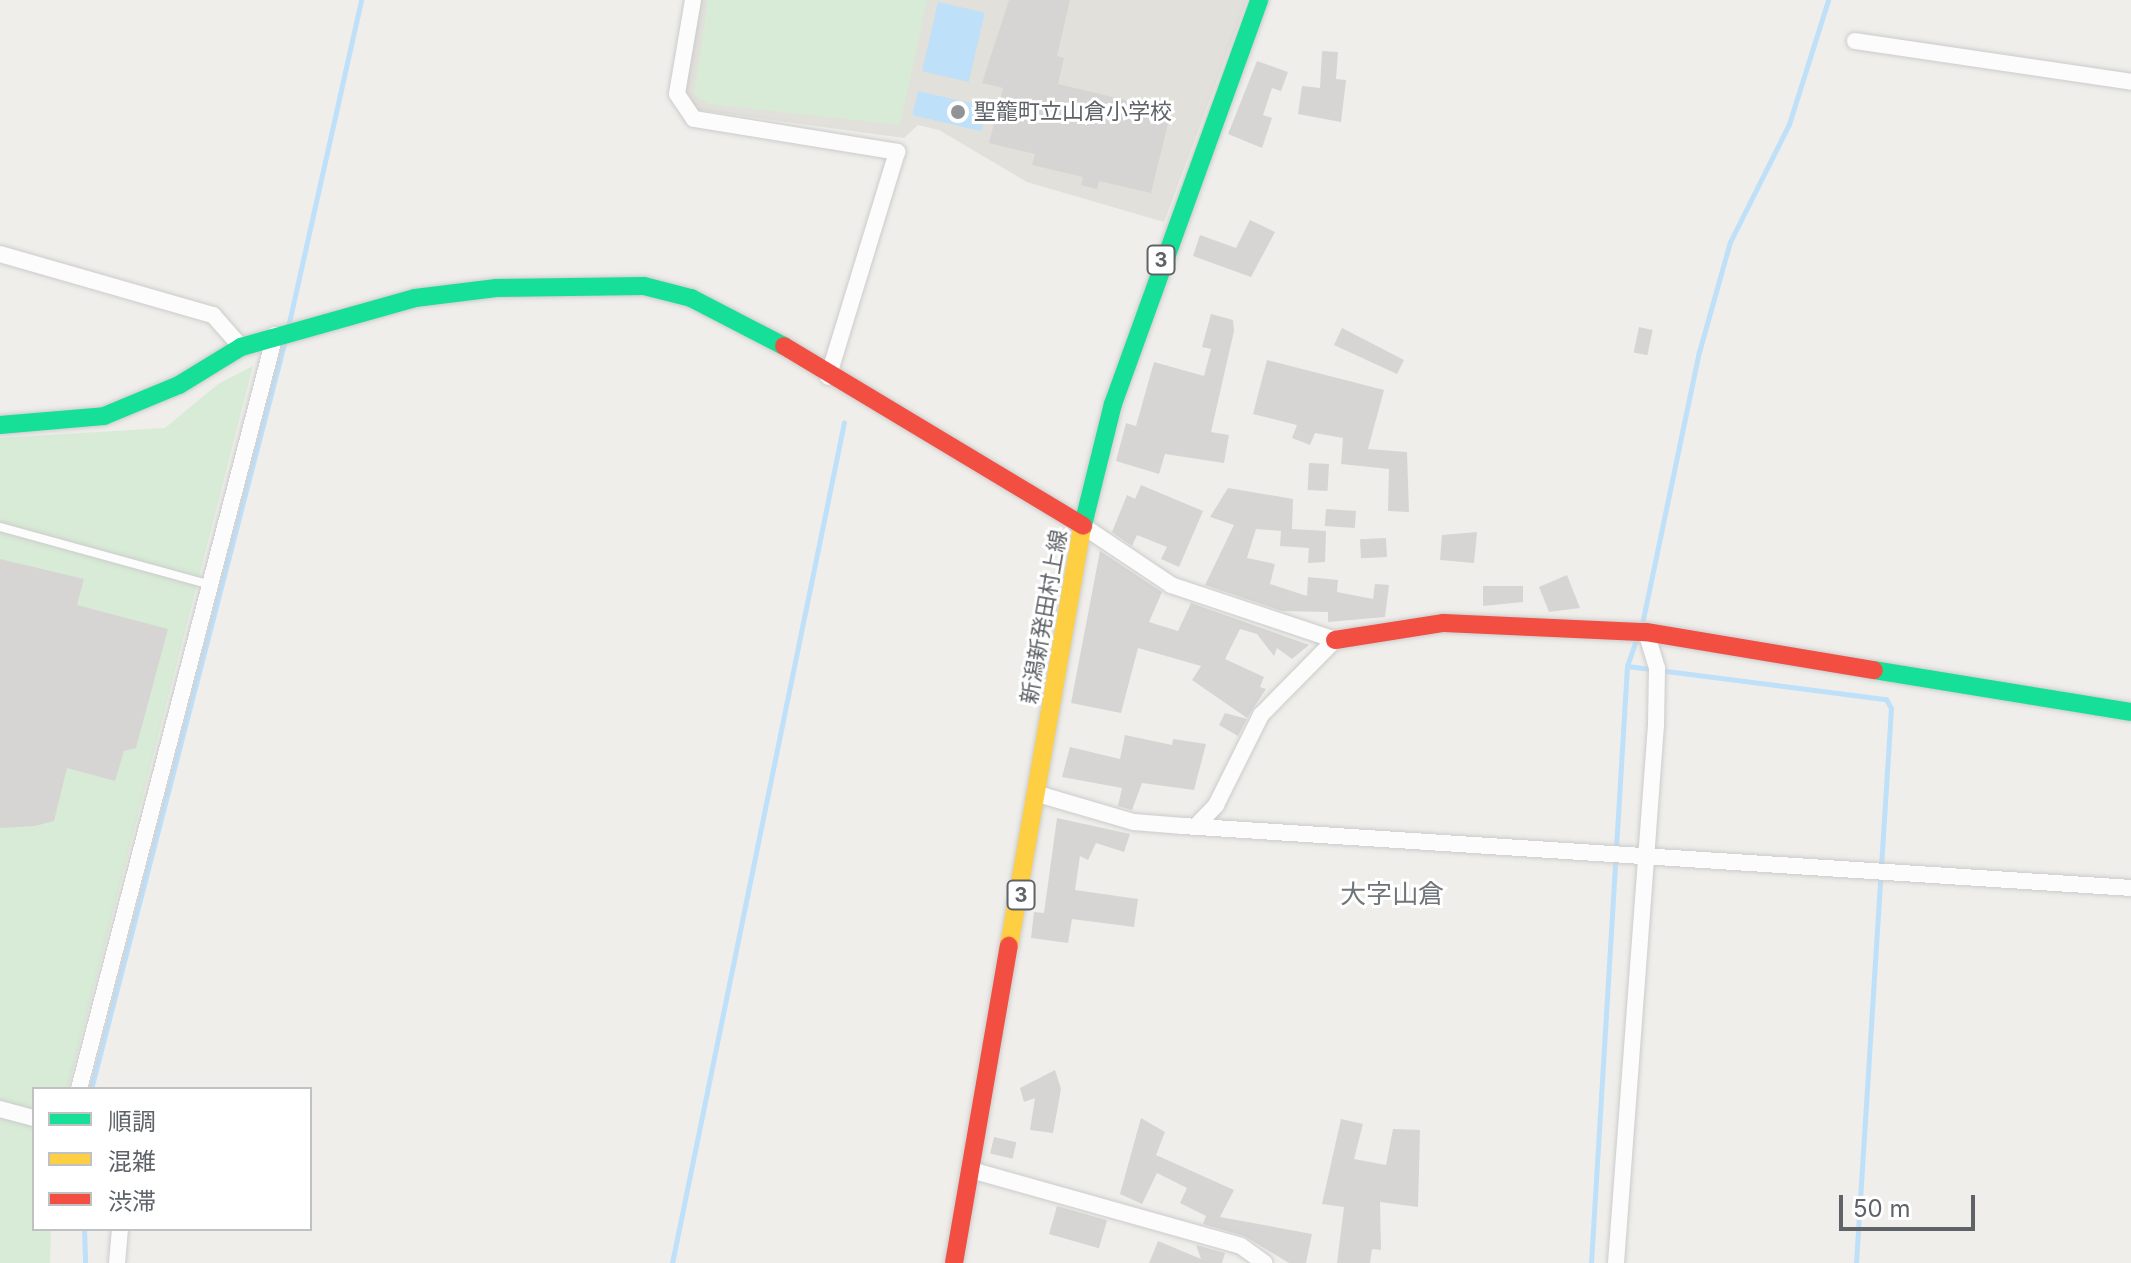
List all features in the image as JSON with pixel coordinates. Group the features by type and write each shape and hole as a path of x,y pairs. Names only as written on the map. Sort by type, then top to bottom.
{"street":[{"path":"693,0 677,94 694,119 897,152 828,377"},
{"name":"新潟新発田村上線","path":"954,1263 1083,526 1113,404 1259,0"},
{"path":"1855,41 2131,82"},
{"path":"0,254 213,315 241,347"},
{"path":"0,425 104,416 179,385 241,347 275,335 444,292 644,286 691,298 754,328 828,377 1083,526 1171,585 1335,640 1444,623 1646,632 2131,712"},
{"path":"80,1087 275,335"},
{"path":"1616,1263 1642,855 1656,725 1657,668 1646,632"},
{"path":"1197,825 1216,805 1261,715 1335,640"},
{"path":"1038,794 1134,822 2131,888"},
{"path":"0,1109 32,1117"},
{"path":"971,1170 1241,1246 1264,1263"},
{"path":"117,1263 120,1231"}],"lane":[{"path":"0,527 211,585"}],"shaded area":[{"name":"聖籠町立山倉小学校","path":"700,0 1247,0 1164,222 1027,182 939,130 918,125 904,138 691,109 683,98"}],"green space":[{"path":"708,0 927,0 900,125 709,104 694,95"},
{"path":"253,366 69,1087 32,1087 32,1231 51,1231 50,1263 0,1263 0,438 165,428 218,384"}],"water":[{"path":"938,2 985,13 969,82 922,71"},
{"path":"918,91 987,107 982,131 912,115"}],"building":[{"path":"1009,0 1070,0 1057,56 1064,58 1058,84 1171,111 1151,193 1099,181 1097,189 1081,185 1083,177 1032,165 1035,154 989,143 1003,88 982,83"},
{"path":"1322,51 1338,52 1336,79 1346,80 1341,122 1298,114 1302,86 1320,88"},
{"path":"1257,61 1288,72 1281,91 1272,88 1263,115 1272,118 1262,148 1228,134"},
{"path":"1250,220 1275,232 1251,277 1193,256 1200,235 1236,248"},
{"path":"1211,314 1233,320 1234,331 1211,432 1229,435 1224,463 1165,454 1159,474 1116,461 1126,423 1136,426 1154,362 1204,376 1211,349 1202,347"},
{"path":"1639,327 1653,330 1647,355 1634,352"},
{"path":"1342,328 1404,360 1397,374 1334,345"},
{"path":"1267,360 1384,390 1368,449 1407,452 1409,512 1388,511 1389,469 1341,464 1343,438 1315,433 1310,445 1292,438 1297,425 1253,414"},
{"path":"1309,463 1329,464 1328,491 1308,490"},
{"path":"1141,485 1203,511 1179,567 1161,559 1167,547 1137,535 1132,546 1112,532 1127,495 1135,499"},
{"path":"1228,488 1293,499 1292,529 1326,531 1325,562 1308,563 1309,548 1280,546 1281,531 1256,529 1247,558 1275,564 1270,584 1307,596 1308,577 1338,580 1337,592 1373,599 1375,584 1389,585 1385,617 1328,622 1328,612 1282,611 1205,585 1234,525 1210,517"},
{"path":"1326,509 1356,511 1355,528 1325,526"},
{"path":"1477,532 1474,563 1440,560 1442,535"},
{"path":"1386,538 1387,557 1361,558 1360,539"},
{"path":"1100,551 1162,592 1149,622 1178,631 1191,603 1309,645 1292,659 1277,648 1274,656 1257,634 1240,629 1225,659 1264,677 1260,687 1266,689 1247,718 1192,680 1201,666 1138,648 1121,713 1071,703"},
{"path":"0,559 84,579 77,605 168,629 136,748 124,751 115,781 67,768 54,821 35,826 0,828"},
{"path":"1567,575 1580,608 1549,612 1539,587"},
{"path":"1483,586 1523,586 1523,602 1483,606"},
{"path":"1225,713 1247,719 1238,736 1219,725"},
{"path":"1125,735 1172,745 1173,739 1206,744 1194,790 1142,783 1132,810 1118,806 1122,788 1062,777 1070,747 1120,759"},
{"path":"1057,818 1130,834 1124,852 1096,843 1088,860 1080,856 1075,890 1138,899 1134,927 1072,919 1068,943 1031,938 1034,912 1044,913"},
{"path":"1055,1070 1061,1089 1053,1133 1030,1130 1035,1098 1024,1102 1020,1088"},
{"path":"1141,1118 1165,1132 1156,1155 1234,1190 1220,1217 1312,1234 1306,1263 1289,1263 1244,1236 1203,1224 1206,1216 1180,1203 1187,1188 1157,1173 1142,1204 1120,1194"},
{"path":"1341,1119 1363,1124 1354,1159 1386,1165 1393,1129 1420,1130 1418,1207 1380,1202 1381,1250 1372,1249 1370,1263 1337,1263 1344,1207 1322,1204"},
{"path":"994,1137 1016,1142 1013,1159 990,1154"},
{"path":"1057,1206 1107,1220 1099,1248 1049,1234"},
{"path":"1158,1241 1201,1259 1196,1245 1225,1253 1222,1263 1149,1263"}],"waterway":[{"path":"288,327 361,0"},
{"path":"1642,624 1699,352 1730,242 1789,124 1828,0"},
{"path":"92,1087 284,344"},
{"path":"672,1263 844,422"},
{"path":"1591,1263 1627,666 1637,637"},
{"path":"1627,666 1886,699 1891,708 1856,1263"},
{"path":"84,1231 85,1263"}],"traffic: fast":[{"path":"1082,529 1113,404 1259,0"},
{"path":"0,425 104,416 179,385 241,347 415,298 496,288 644,286 691,298 784,346"},
{"path":"1874,670 2131,712"}],"traffic: slow":[{"path":"1009,946 1082,529"}],"traffic: jam":[{"path":"784,346 1083,526"},
{"path":"1335,640 1444,623 1646,632 1874,670"},
{"path":"954,1263 1009,946"}],"place":[{"name":"聖籠町立山倉小学校","path":"958,112"}],"district":[{"name":"大字山倉","path":"1392,894"}]}
